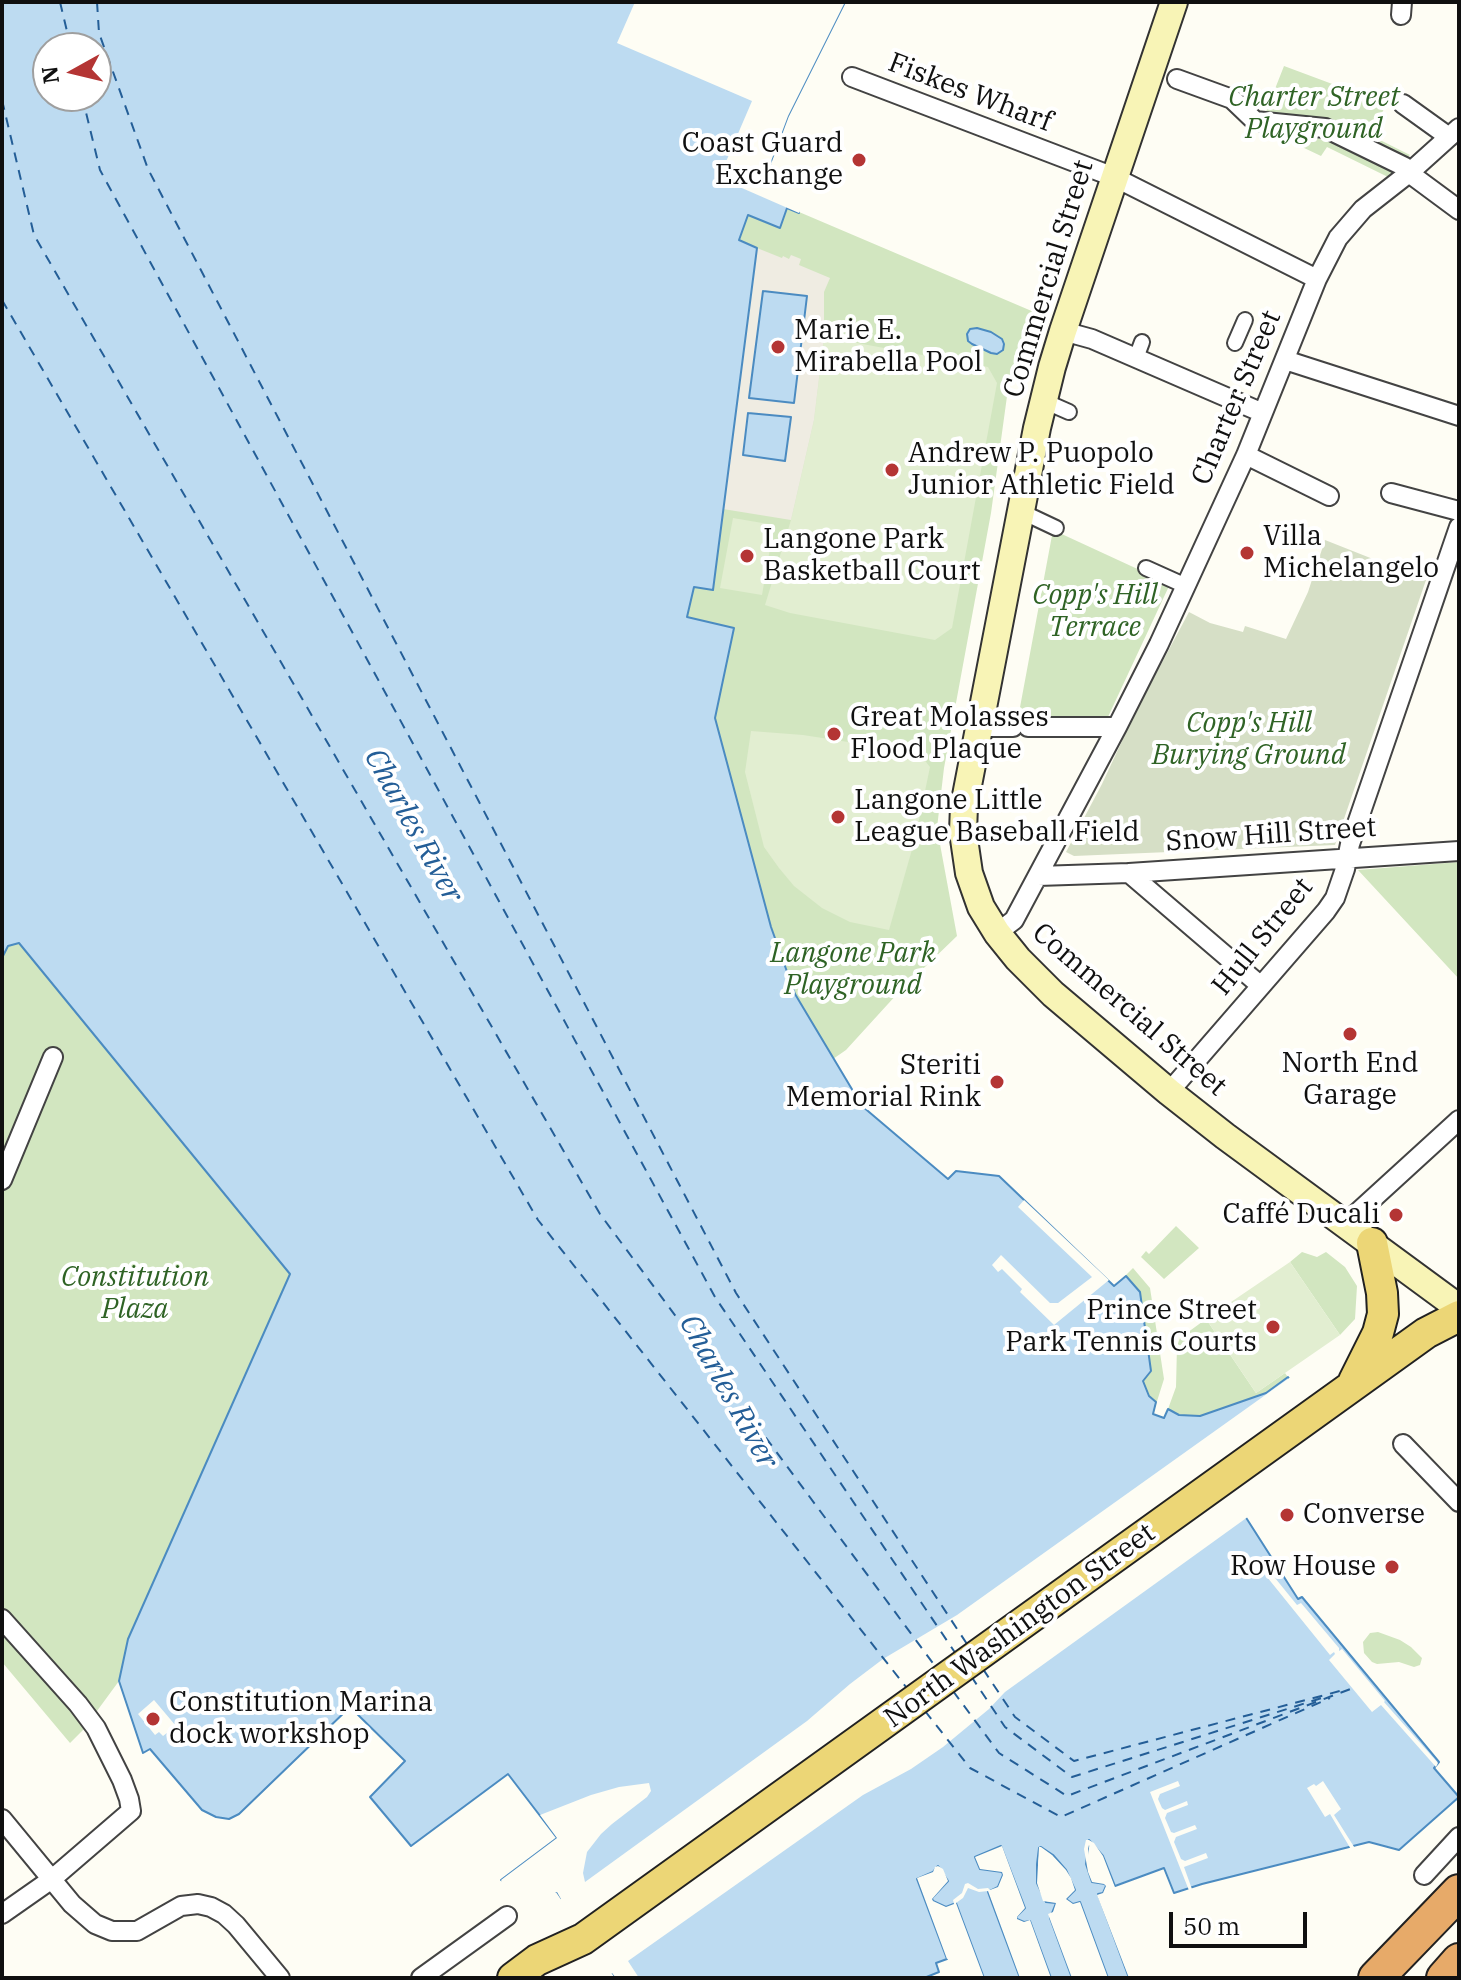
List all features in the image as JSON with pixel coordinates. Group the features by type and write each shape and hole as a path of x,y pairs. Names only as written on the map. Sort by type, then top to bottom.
{"highway":[{"path":"1380,1974 1459,1892"},
{"path":"1444,1978 1459,1961"}],"main road":[{"name":"Commercial Street","path":"1174,2 1063,331 1044,401 964,806 963,832 972,881 981,907 997,933 1053,994 1225,1136 1459,1308"},
{"path":"1344,1394 1378,1333 1383,1314 1372,1243"},
{"name":"North Washington Street","path":"513,1978 537,1960 583,1939 1433,1329 1459,1316"},
{"name":"North Washington Street","path":"551,1978 583,1939"}],"street":[{"name":"Fiskes Wharf","path":"852,77 1114,177 1317,279"},
{"path":"1177,79 1232,99 1255,121 1325,128 1407,170 1459,210"},
{"path":"1403,104 1454,132"},
{"name":"Charter Street","path":"997,933 1014,920 1117,727 1246,455 1317,279 1338,238 1363,209 1454,132"},
{"path":"1235,343 1245,320"},
{"path":"1063,331 1139,350 1263,413"},
{"path":"1285,360 1459,416"},
{"path":"1044,401 1069,412"},
{"path":"1246,455 1329,496"},
{"path":"1391,493 1459,511"},
{"path":"1020,511 1056,528"},
{"name":"Hull Street","path":"1169,1092 1332,904 1459,527"},
{"path":"1146,568 1186,586"},
{"path":"979,727 1117,727"},
{"name":"Snow Hill Street","path":"1038,876 1459,851"},
{"path":"1129,873 1261,986"},
{"path":"2,1180 53,1057"},
{"path":"1345,1224 1459,1120"},
{"path":"1403,1444 1459,1502"},
{"path":"2,1619 96,1728 122,1780 131,1811 52,1879 2,1914"},
{"path":"2,1819 86,1918 95,1924 112,1931 137,1931 174,1908 198,1904 216,1909 236,1925 280,1978"},
{"path":"1424,1875 1459,1837"},
{"path":"421,1978 507,1916"}],"green space":[{"name":"Charter Street Playground","path":"1284,66 1386,104 1372,136 1410,155 1388,177 1327,147 1321,156 1260,127"},
{"name":"Langone Park Playground","path":"738,186 1034,312 1008,389 991,513 944,768 937,828 957,936 898,993 846,1050 833,1059 795,994 771,927 714,718 734,628 694,639 654,534"},
{"name":"Andrew P. Puopolo Junior Athletic Field","path":"824,337 988,367 997,383 952,628 935,640 790,613 765,605 791,520 814,420"},
{"name":"Langone Park Basketball Court","path":"733,518 774,525 762,595 720,588"},
{"name":"Copp's Hill Terrace","path":"1053,530 1170,584 1107,719 1018,718"},
{"name":"Copp's Hill Burying Ground","path":"1325,540 1426,580 1335,845 1074,856 1066,852 1189,612 1210,623 1243,632 1245,626 1286,639 1308,592"},
{"name":"Langone Little League Baseball Field","path":"751,731 803,735 919,753 930,767 915,839 889,930 850,922 822,908 794,886 764,847 745,772"},
{"path":"1459,862 1459,979 1358,870"},
{"name":"Constitution Plaza","path":"20,942 290,1274 128,1639 119,1681 70,1743 2,1662 2,957 7,945"},
{"path":"1176,1226 1199,1248 1164,1279 1141,1257 1146,1251 1149,1254"},
{"path":"1302,1252 1317,1257 1326,1252 1345,1267 1357,1286 1355,1319 1340,1335 1290,1262"},
{"name":"Prince Street Park Tennis Courts","path":"1290,1262 1340,1335 1256,1393 1206,1319"},
{"path":"1133,1268 1150,1288 1164,1379 1153,1414 1164,1418 1176,1387 1180,1338 1206,1319 1256,1393 1285,1373 1314,1415 1152,1430 1115,1286"},
{"path":"1378,1632 1411,1647 1422,1658 1420,1665 1372,1662 1364,1653 1363,1642 1370,1633"}],"shaded area":[{"path":"757,248 782,258 789,259 791,255 801,259 799,265 830,278 824,292 824,337 814,420 791,520 723,509"}],"water":[{"name":"Charles River","path":"2,2 845,2 788,116 770,164 799,213 787,208 780,228 748,215 739,240 757,248 713,590 694,587 687,617 734,628 715,718 771,927 795,994 862,1106 948,1179 956,1171 999,1176 1114,1286 1126,1276 1140,1292 1151,1371 1143,1381 1149,1396 1156,1402 1153,1414 1164,1418 1168,1409 1179,1415 1200,1416 1266,1393 1288,1377 1336,1445 1245,1516 1298,1599 1302,1597 1439,1762 1434,1768 1459,1797 1399,1850 1369,1842 1174,1893 1164,1868 1115,1886 1103,1856 1089,1840 1086,1864 1092,1882 1106,1886 1103,1893 1098,1894 1129,1978 1108,1978 1080,1902 1073,1904 1066,1899 1075,1890 1066,1870 1041,1847 1037,1883 1046,1902 1056,1903 1050,1918 1072,1978 1051,1978 1030,1921 1024,1922 1016,1917 1025,1908 1001,1846 975,1857 980,1869 1002,1872 998,1887 988,1892 1020,1978 984,1978 956,1903 946,1907 933,1901 932,1898 948,1881 938,1866 933,1872 917,1879 947,1959 936,1963 939,1972 924,1978 616,1978 557,1892 501,1880 557,1838 508,1774 411,1846 370,1797 405,1761 350,1707 239,1814 229,1819 202,1810 150,1749 143,1753 119,1681 128,1639 290,1274 19,943 8,946 2,958"},
{"name":"Marie E. Mirabella Pool","path":"763,291 807,296 794,403 749,398"},
{"path":"977,328 1002,339 1003,350 997,354 991,353 968,341 970,329"},
{"path":"748,413 791,417 785,461 743,455"}],"pier":[{"path":"635,2 845,2 788,116 770,164 812,183 799,213 719,178 752,101 617,43"},
{"path":"1024,1200 1109,1280 1054,1325 1020,1292 1022,1289 1002,1269 998,1272 992,1265 1001,1255 1050,1303 1058,1303 1092,1277 1018,1207"},
{"path":"1292,1376 1339,1444 1339,1448 1324,1462 1005,1692 943,1747 911,1769 863,1795 628,1961 639,1978 609,1975 558,1901 561,1899 557,1892 550,1895 503,1884 501,1880 557,1838 540,1815 591,1795 649,1783 651,1791 647,1797 601,1834 587,1852 583,1873 585,1882 807,1721 883,1659 957,1615"},
{"path":"1271,1573 1297,1605 1301,1603 1339,1651 1342,1649 1438,1763 1436,1767 1381,1705 1372,1712 1329,1660 1334,1652 1330,1655 1267,1577"},
{"name":"Constitution Marina dock workshop","path":"154,1700 176,1726 163,1736 159,1732 155,1735 138,1714"},
{"path":"1178,1781 1180,1786 1160,1794 1158,1799 1165,1810 1187,1801 1188,1805 1167,1813 1165,1818 1171,1832 1195,1825 1197,1829 1176,1837 1174,1842 1181,1859 1185,1861 1206,1853 1208,1858 1184,1867 1193,1892 1190,1893 1150,1792"},
{"path":"1323,1781 1341,1809 1334,1815 1356,1850 1352,1851 1330,1814 1325,1817 1307,1788"},
{"path":"1086,1840 1094,1843 1103,1856 1116,1890 1111,1888 1100,1858 1089,1845 1095,1878 1107,1881 1109,1885 1103,1897 1133,1978 1129,1978 1097,1895 1103,1893 1106,1886 1092,1882 1088,1872 1084,1849"},
{"path":"1002,1846 1025,1908 1017,1919 1024,1922 1030,1920 1051,1978 1047,1978 1027,1925 1013,1921 1013,1915 1021,1907 999,1851 980,1859 982,1866 1006,1871 1001,1889 993,1893 1024,1978 1020,1978 988,1891 968,1888 956,1903 984,1978 979,1978 953,1908 945,1911 931,1904 951,1958 947,1959 917,1878 933,1872 935,1867 943,1869 948,1881 932,1899 946,1907 954,1904 953,1900 962,1893 965,1884 978,1889 998,1887 1002,1872 980,1869 975,1857"},
{"path":"1039,1847 1052,1855 1071,1878 1075,1890 1066,1899 1073,1904 1080,1902 1108,1978 1104,1978 1077,1907 1072,1908 1063,1902 1062,1897 1071,1889 1063,1872 1042,1853 1041,1882 1046,1897 1060,1902 1054,1916 1076,1978 1072,1978 1048,1914 1053,1912 1056,1903 1043,1901 1037,1883"}],"ferry route":[{"path":"60,2 67,32"},
{"path":"97,2 99,33 148,169 736,1293 967,1644"},
{"path":"2,100 34,235 600,1214 935,1666"},
{"path":"86,112 100,170 715,1297 956,1654"},
{"path":"2,300 538,1220 906,1687"},
{"path":"983,1669 1015,1717 1074,1761 1340,1691"},
{"path":"971,1676 1005,1727 1072,1777 1328,1696"},
{"path":"953,1691 999,1753 1067,1796 1353,1688"},
{"path":"925,1711 970,1768 1061,1817 1330,1698"}],"place":[{"name":"Coast Guard Exchange","path":"859,160"},
{"name":"Marie E. Mirabella Pool","path":"778,347"},
{"name":"Andrew P. Puopolo Junior Athletic Field","path":"892,470"},
{"name":"Villa Michelangelo","path":"1247,553"},
{"name":"Langone Park Basketball Court","path":"747,556"},
{"name":"Great Molasses Flood Plaque","path":"834,734"},
{"name":"Langone Little League Baseball Field","path":"838,817"},
{"name":"North End Garage","path":"1350,1034"},
{"name":"Steriti Memorial Rink","path":"997,1082"},
{"name":"Caffé Ducali","path":"1396,1215"},
{"name":"Prince Street Park Tennis Courts","path":"1273,1327"},
{"name":"Converse","path":"1287,1515"},
{"name":"Row House","path":"1392,1567"},
{"name":"Constitution Marina dock workshop","path":"153,1719"}]}
